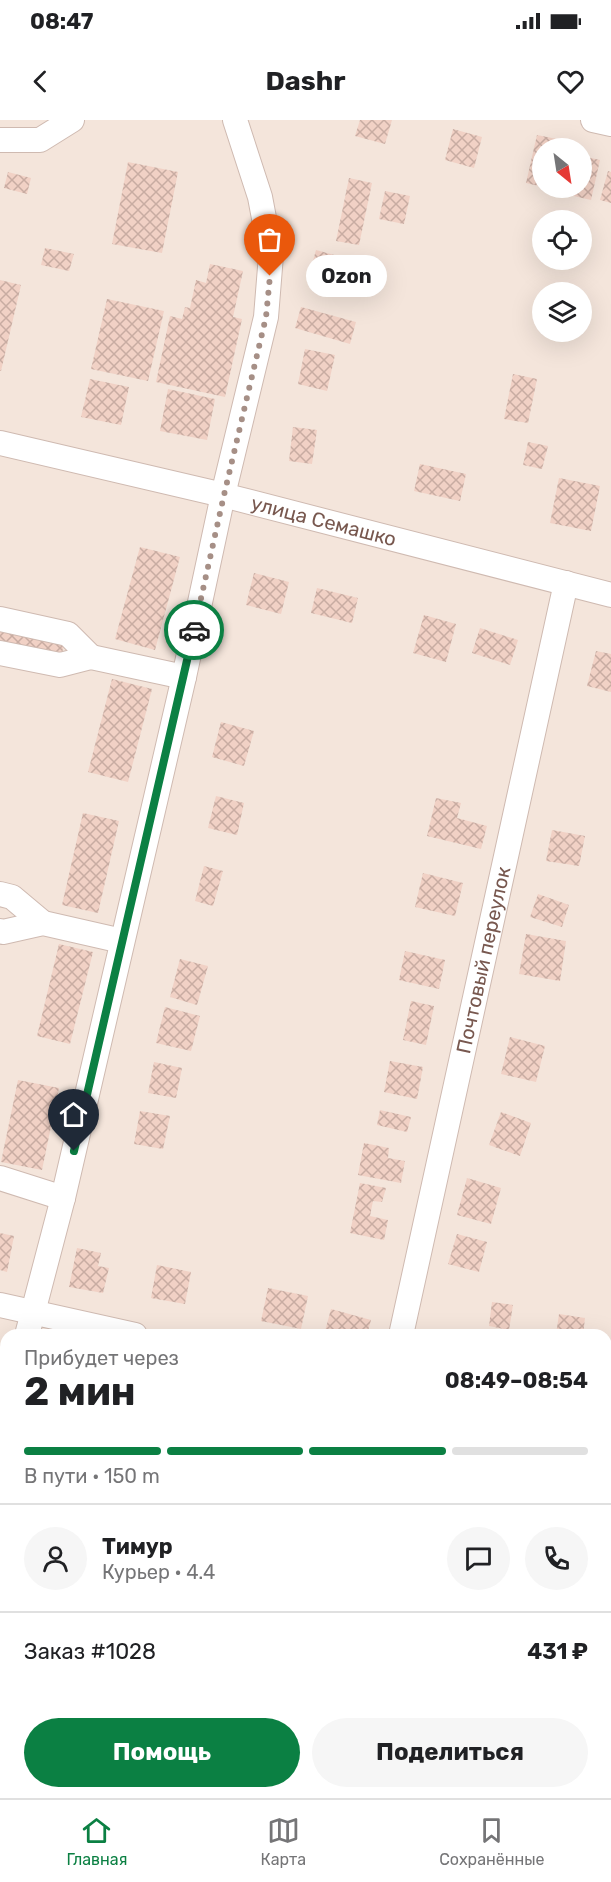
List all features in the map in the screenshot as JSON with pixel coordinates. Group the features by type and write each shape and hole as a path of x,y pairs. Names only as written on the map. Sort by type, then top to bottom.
{"street":[{"path":"0,140 40,140 72,120"},
{"path":"30,1324 63,1197 266,317 272,255 260,197 236,120"},
{"path":"593,120 611,124"},
{"name":"улица Семашко","path":"0,443 224,495 611,595"},
{"name":"Почтовый переулок","path":"402,1329 566,583"},
{"path":"0,619 68,634 91,657"},
{"path":"0,653 60,666 91,657 184,677"},
{"path":"0,894 12,897 43,923"},
{"path":"0,931 43,923 122,941"},
{"path":"0,1178 63,1197"},
{"path":"0,1305 30,1324 78,1329"}],"shaded area":[{"path":"0,120 611,120 611,1329 0,1329"}],"building":[{"path":"360,120 392,120 385,144 355,136"},
{"path":"453,129 482,137 474,168 445,160"},
{"path":"537,135 552,138 536,138"},
{"path":"532,157 532,184 526,183"},
{"path":"592,158 600,160 592,196"},
{"path":"128,162 178,172 162,253 112,244"},
{"path":"608,171 611,172 611,203 600,200"},
{"path":"8,172 31,178 27,194 4,188"},
{"path":"349,178 372,183 359,245 336,241"},
{"path":"385,191 410,196 404,224 379,219"},
{"path":"45,248 74,254 69,271 41,265"},
{"path":"316,250 356,261 347,294 307,283"},
{"path":"210,264 243,271 233,317 242,319 225,397 156,382 170,316 182,319 185,307 190,308 196,280 206,283"},
{"path":"0,280 21,285 1,371 0,371"},
{"path":"107,299 164,311 148,381 91,369"},
{"path":"301,307 356,322 350,344 295,328"},
{"path":"305,349 335,355 327,391 298,384"},
{"path":"513,374 537,379 528,423 504,419"},
{"path":"90,379 129,387 121,425 81,417"},
{"path":"168,389 215,399 207,440 160,431"},
{"path":"293,427 317,430 312,464 289,461"},
{"path":"528,442 548,446 542,469 523,465"},
{"path":"420,464 466,474 460,501 414,491"},
{"path":"559,478 600,486 591,531 550,523"},
{"path":"140,547 180,557 155,650 115,639"},
{"path":"254,573 289,582 281,614 246,605"},
{"path":"317,588 358,598 352,623 311,613"},
{"path":"424,615 456,624 446,662 413,653"},
{"path":"0,628 65,638 61,660 0,647"},
{"path":"480,628 518,640 510,665 472,653"},
{"path":"596,651 611,654 611,692 587,686"},
{"path":"112,679 152,689 128,782 88,772"},
{"path":"221,722 254,731 244,766 212,757"},
{"path":"216,796 244,803 237,835 208,828"},
{"path":"436,798 461,803 457,818 487,826 481,849 427,836"},
{"path":"83,813 119,821 98,913 62,905"},
{"path":"552,830 585,836 579,866 546,861"},
{"path":"204,866 223,871 213,906 195,901"},
{"path":"423,873 463,883 455,916 415,907"},
{"path":"538,894 569,905 562,927 530,917"},
{"path":"526,934 566,941 560,981 519,974"},
{"path":"59,944 93,952 70,1044 37,1036"},
{"path":"405,951 445,960 439,989 399,980"},
{"path":"180,959 208,966 197,1005 170,997"},
{"path":"411,1001 434,1006 426,1045 403,1040"},
{"path":"165,1007 200,1016 191,1051 156,1043"},
{"path":"510,1037 545,1046 536,1082 501,1074"},
{"path":"390,1061 423,1067 417,1099 384,1092"},
{"path":"154,1062 182,1068 176,1098 148,1093"},
{"path":"18,1080 59,1088 42,1170 1,1162"},
{"path":"380,1110 411,1117 407,1132 377,1125"},
{"path":"140,1111 170,1116 163,1149 134,1144"},
{"path":"501,1112 531,1123 520,1156 489,1145"},
{"path":"364,1143 389,1148 388,1158 405,1161 401,1183 358,1175"},
{"path":"467,1178 501,1188 491,1224 457,1215"},
{"path":"360,1183 386,1188 382,1202 373,1201 370,1216 388,1220 384,1240 350,1233"},
{"path":"0,1233 14,1236 7,1272 0,1270"},
{"path":"457,1234 487,1242 479,1272 448,1264"},
{"path":"77,1248 101,1253 98,1266 109,1268 103,1293 69,1287"},
{"path":"157,1265 191,1272 185,1304 151,1298"},
{"path":"268,1288 308,1296 301,1329 261,1321"},
{"path":"492,1302 513,1305 509,1329 489,1326"},
{"path":"331,1309 371,1320 369,1329 326,1329"},
{"path":"559,1314 585,1318 584,1329 557,1329"}],"way so far":[{"path":"194,630 266,317 270,276"}],"place":[{"name":"Ozon","path":"270,276"}],"route":[{"path":"74,1151 194,630"}]}
